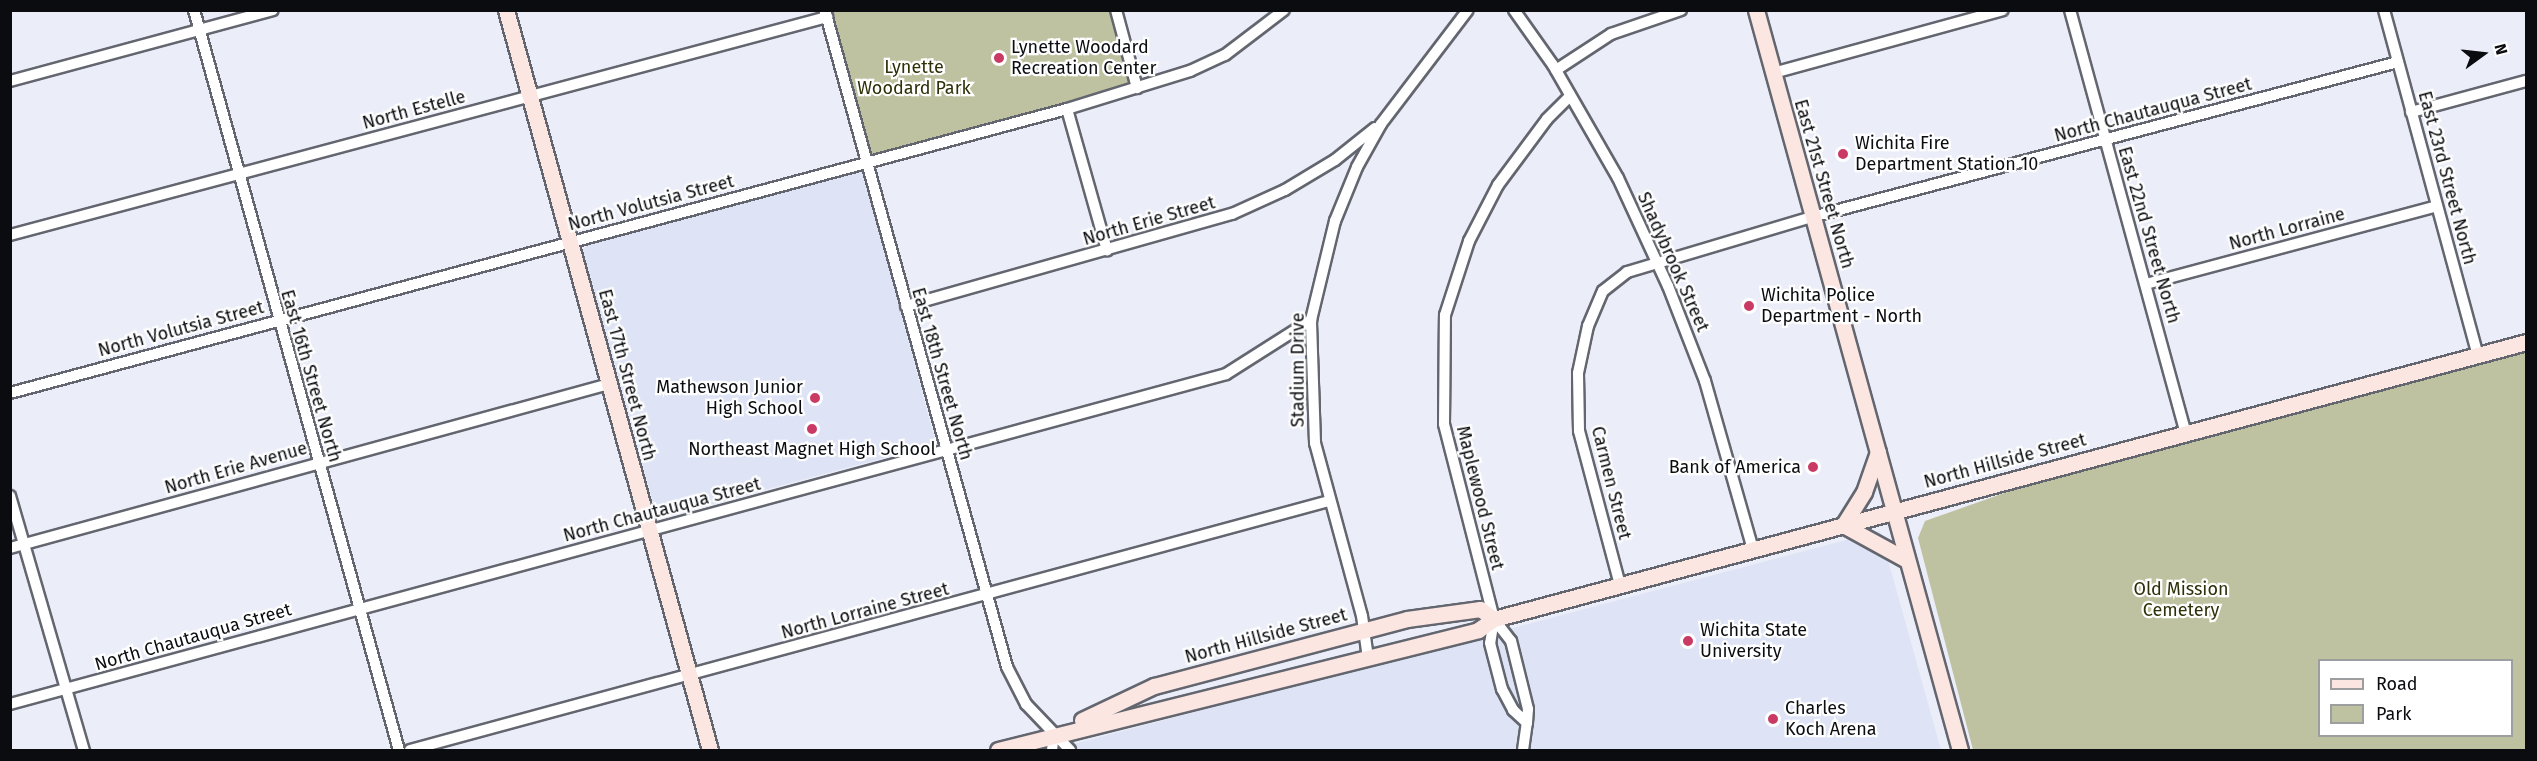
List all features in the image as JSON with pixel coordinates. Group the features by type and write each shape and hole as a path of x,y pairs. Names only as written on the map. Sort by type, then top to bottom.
{"main road":[{"name":"East 17th Street North","path":"506,10 710,750"},
{"name":"East 21st Street North","path":"1756,10 1960,750"},
{"name":"North Hillside Street","path":"998,750 1054,734 1478,630 1494,619 2526,342"},
{"path":"1878,452 1864,492 1843,525 1907,560"},
{"name":"North Hillside Street","path":"1054,734 1155,686 1363,631 1407,620 1480,609 1494,619"}],"street":[{"name":"East 16th Street North","path":"194,10 399,750"},
{"path":"10,81 273,10"},
{"path":"1116,10 1137,88"},
{"name":"North Volutsia Street","path":"10,393 1067,109 1137,88 1225,55 1284,10"},
{"name":"Stadium Drive","path":"1368,658 1315,443 1311,320 1335,221 1357,167 1381,124 1468,10"},
{"name":"Shadybrook Street","path":"1514,10 1556,70 1618,178 1657,262 1705,381 1753,550"},
{"path":"1556,70 1611,34 1681,10"},
{"path":"1773,73 2003,10"},
{"name":"East 22nd Street North","path":"2070,10 2186,433"},
{"name":"East 23rd Street North","path":"2384,10 2478,355"},
{"name":"North Estelle","path":"10,235 530,97 826,14"},
{"name":"East 18th Street North","path":"826,14 1007,668 1026,705 1070,750"},
{"name":"North Chautauqua Street","path":"1812,217 2398,62"},
{"path":"2411,112 2526,81"},
{"name":"Maplewood Street","path":"1494,619 1444,424 1445,315 1469,241 1498,185 1547,119 1570,96"},
{"path":"1067,109 1107,250"},
{"name":"North Erie Street","path":"906,306 1189,229 1253,205 1335,160 1381,124"},
{"name":"North Lorraine","path":"2146,284 2437,206"},
{"name":"Carmen Street","path":"1620,585 1579,431 1578,373 1588,326 1603,291 1627,272 1812,217"},
{"name":"North Chautauqua Street","path":"10,704 1226,374 1311,320"},
{"name":"North Erie Avenue","path":"10,548 609,384"},
{"path":"10,496 84,750"},
{"name":"North Lorraine Street","path":"410,750 690,676 1329,501"},
{"path":"1494,619 1490,643 1502,689 1513,710 1527,723"},
{"path":"1494,619 1510,641 1528,709 1523,750"},
{"path":"1052,750 1054,734"}],"shaded area":[{"path":"860,170 865,178 936,444 667,516 656,513 583,250 591,241"},
{"name":"Wichita State University","path":"1880,531 1941,750 1051,750"}],"green space":[{"name":"Lynette Woodard Park","path":"825,11 1116,11 1137,88 867,162"},
{"name":"Old Mission Cemetery","path":"2526,352 2526,750 1973,750 1918,538 1925,521 2010,491"}],"place":[{"name":"Lynette Woodard Recreation Center","path":"999,58"},
{"name":"Wichita Fire Department Station 10","path":"1843,154"},
{"name":"Wichita Police Department - North","path":"1749,306"},
{"name":"Mathewson Junior High School","path":"815,398"},
{"name":"Northeast Magnet High School","path":"812,429"},
{"name":"Bank of America","path":"1813,467"},
{"name":"Wichita State University","path":"1688,641"},
{"name":"Charles Koch Arena","path":"1773,719"}]}
